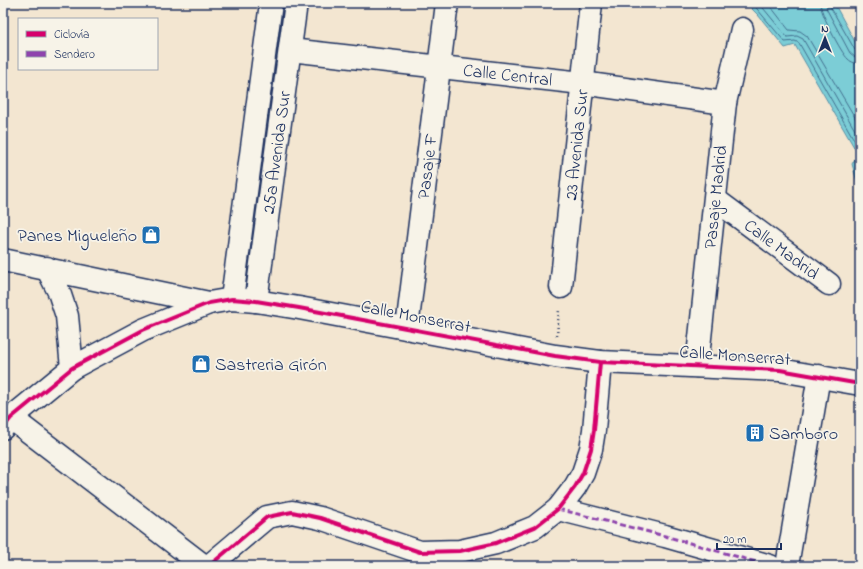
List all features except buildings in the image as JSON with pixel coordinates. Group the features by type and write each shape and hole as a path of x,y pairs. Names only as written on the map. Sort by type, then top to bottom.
{"street":[{"name":"25a Avenida Sur","path":"232,300 271,3"},
{"name":"25a Avenida Sur","path":"256,301 296,3"},
{"name":"Pasaje F","path":"407,328 447,3"},
{"name":"23 Avenida Sur","path":"561,287 591,3"},
{"name":"Pasaje Madrid","path":"697,366 716,200 725,103 742,29"},
{"name":"Calle Central","path":"290,50 582,83 725,103"},
{"name":"Calle Madrid","path":"716,200 829,284"},
{"path":"3,260 209,303"},
{"path":"47,268 59,292 67,316 72,368"},
{"name":"Calle Monserrat","path":"7,423 72,368 143,330 209,303 232,300 256,301 554,356 600,362 780,370 860,384"},
{"path":"209,566 267,518 292,512 320,518 420,552 460,551 496,542 535,527 558,509 575,488 583,473 591,449 600,362"},
{"path":"787,566 819,376"},
{"path":"7,423 204,566"},
{"path":"558,509 664,536 770,566"}],"path":[{"path":"554,356 561,287"}],"water":[{"path":"746,3 834,3 860,51 860,192 852,164 858,154 795,45 785,48 758,15"}],"marked path":[{"path":"558,509 665,536 770,566"}],"cycle path":[{"path":"3,428 11,418 72,368 143,330 209,303 232,299 256,301 299,308 555,356 600,362 780,370 860,384"},
{"path":"209,566 267,517 292,512 320,518 420,552 460,551 496,543 535,527 558,509 575,487 583,473 591,449 594,430 600,362"}],"place":[{"name":"Panes Migueleño","path":"151,235"},
{"name":"Sastreria Girón","path":"201,364"},
{"name":"Samboro","path":"755,433"}]}
